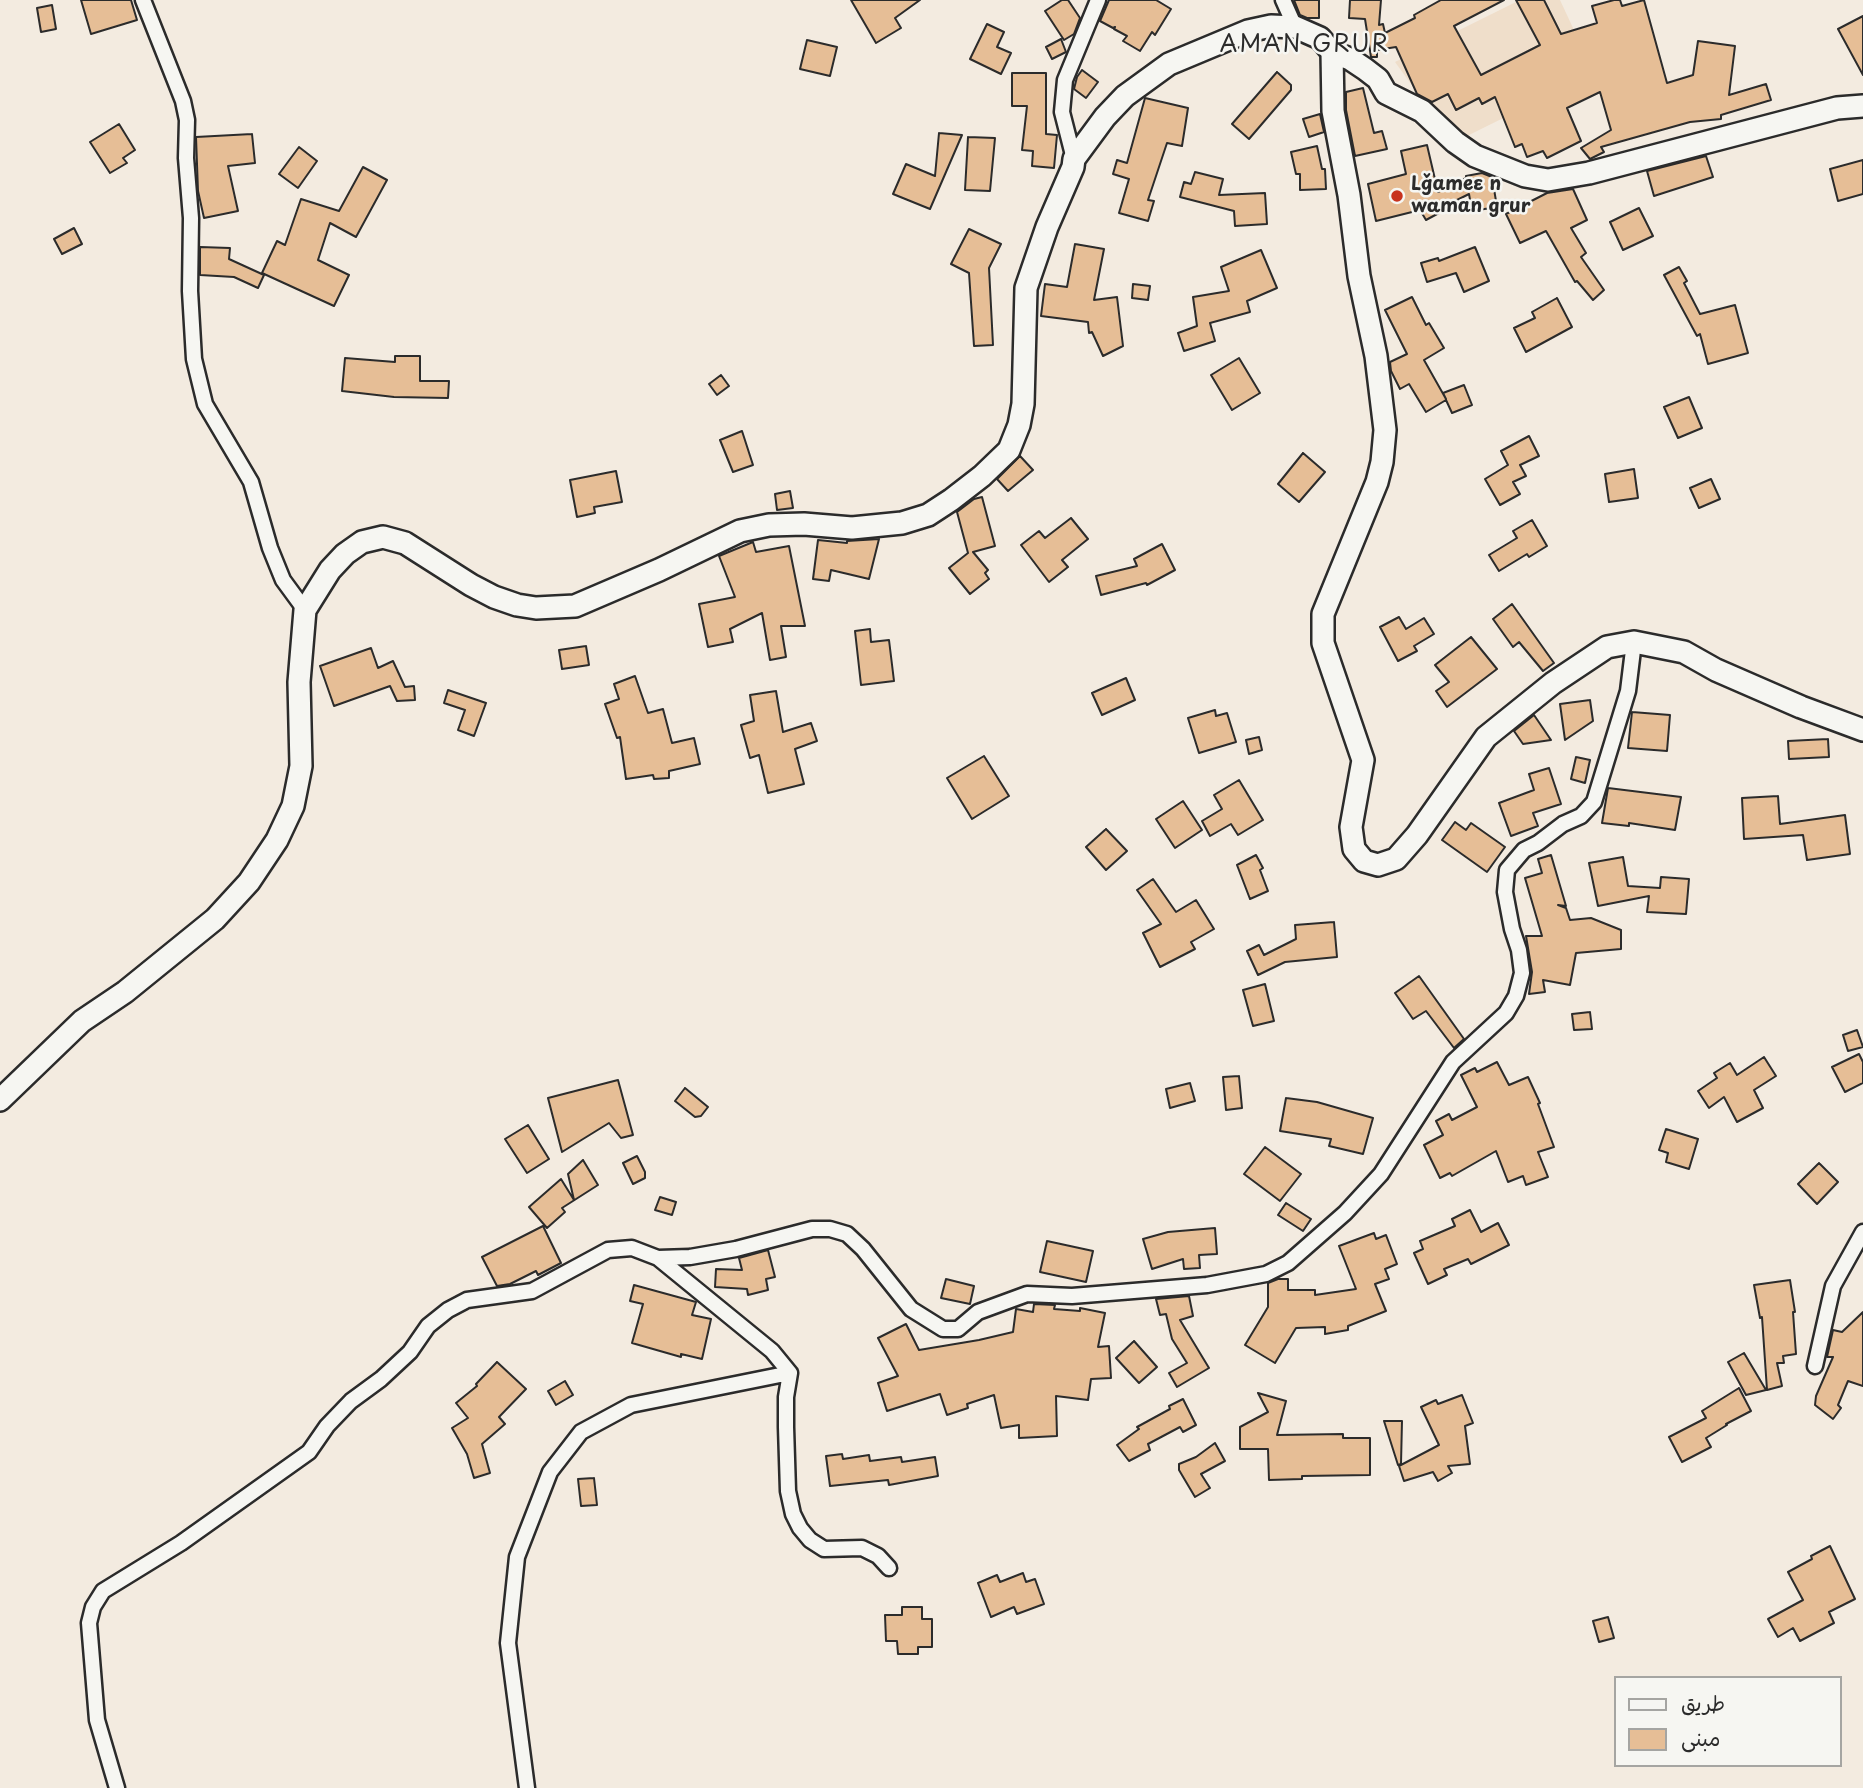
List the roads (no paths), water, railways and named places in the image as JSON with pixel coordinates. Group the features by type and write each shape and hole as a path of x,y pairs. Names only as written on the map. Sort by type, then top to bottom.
{"main road":[{"path":"0,1100 82,1021 125,992 215,919 249,883 277,840 293,806 301,766 299,682 305,610 330,570 345,554 362,542 383,537 405,543 494,597 517,605 536,608 575,607 740,531 769,525 879,527 928,515 967,489 989,470 1009,450 1015,438 1023,404 1026,288 1074,159 1105,117 1125,96 1169,64 1248,31 1271,26 1295,27 1320,38 1332,52 1365,69 1378,79 1386,93 1422,111 1455,142 1475,156 1525,176 1548,180 1589,173 1837,108 1863,106"},
{"path":"1332,52 1333,111 1349,195 1359,276 1376,356 1385,430 1377,482 1324,614 1323,643 1363,760 1351,827 1354,849 1364,861 1378,865 1396,859 1417,835 1486,737 1553,683 1607,647 1634,642 1684,652 1716,670 1789,702 1863,730"}],"street":[{"path":"143,0 183,101 187,120 193,346 205,404 251,482 270,548 283,580 305,610"},
{"path":"1074,159 1062,112 1065,79 1098,0"},
{"path":"1283,0 1295,27"},
{"path":"658,1258 690,1257 736,1249 812,1229 838,1231 847,1234 863,1249 911,1309 943,1329 958,1329 978,1312 1027,1294 1072,1296 1207,1285 1266,1274 1288,1263 1345,1213 1381,1174 1453,1062 1506,1013 1516,996 1522,973 1504,892 1507,870 1524,850 1538,844 1563,824 1581,816 1594,802 1628,691 1634,642"},
{"path":"1815,1366 1833,1286 1863,1232"},
{"path":"117,1788 97,1720 89,1623 93,1608 103,1591 181,1543 309,1452 343,1409 410,1352 428,1325 448,1310 467,1300 532,1291 608,1250 632,1248 658,1258 772,1351 790,1373 786,1397 788,1491 793,1514 800,1528 810,1540 824,1549 862,1548 878,1556 889,1568"},
{"path":"527,1788 508,1643 517,1558 550,1472 581,1432 631,1405 790,1373"}],"place":[{"name":"Lǧameε n waman grur","path":"1397,196"}],"district":[{"name":"AMAN GRUR","path":"1305,46"}]}
